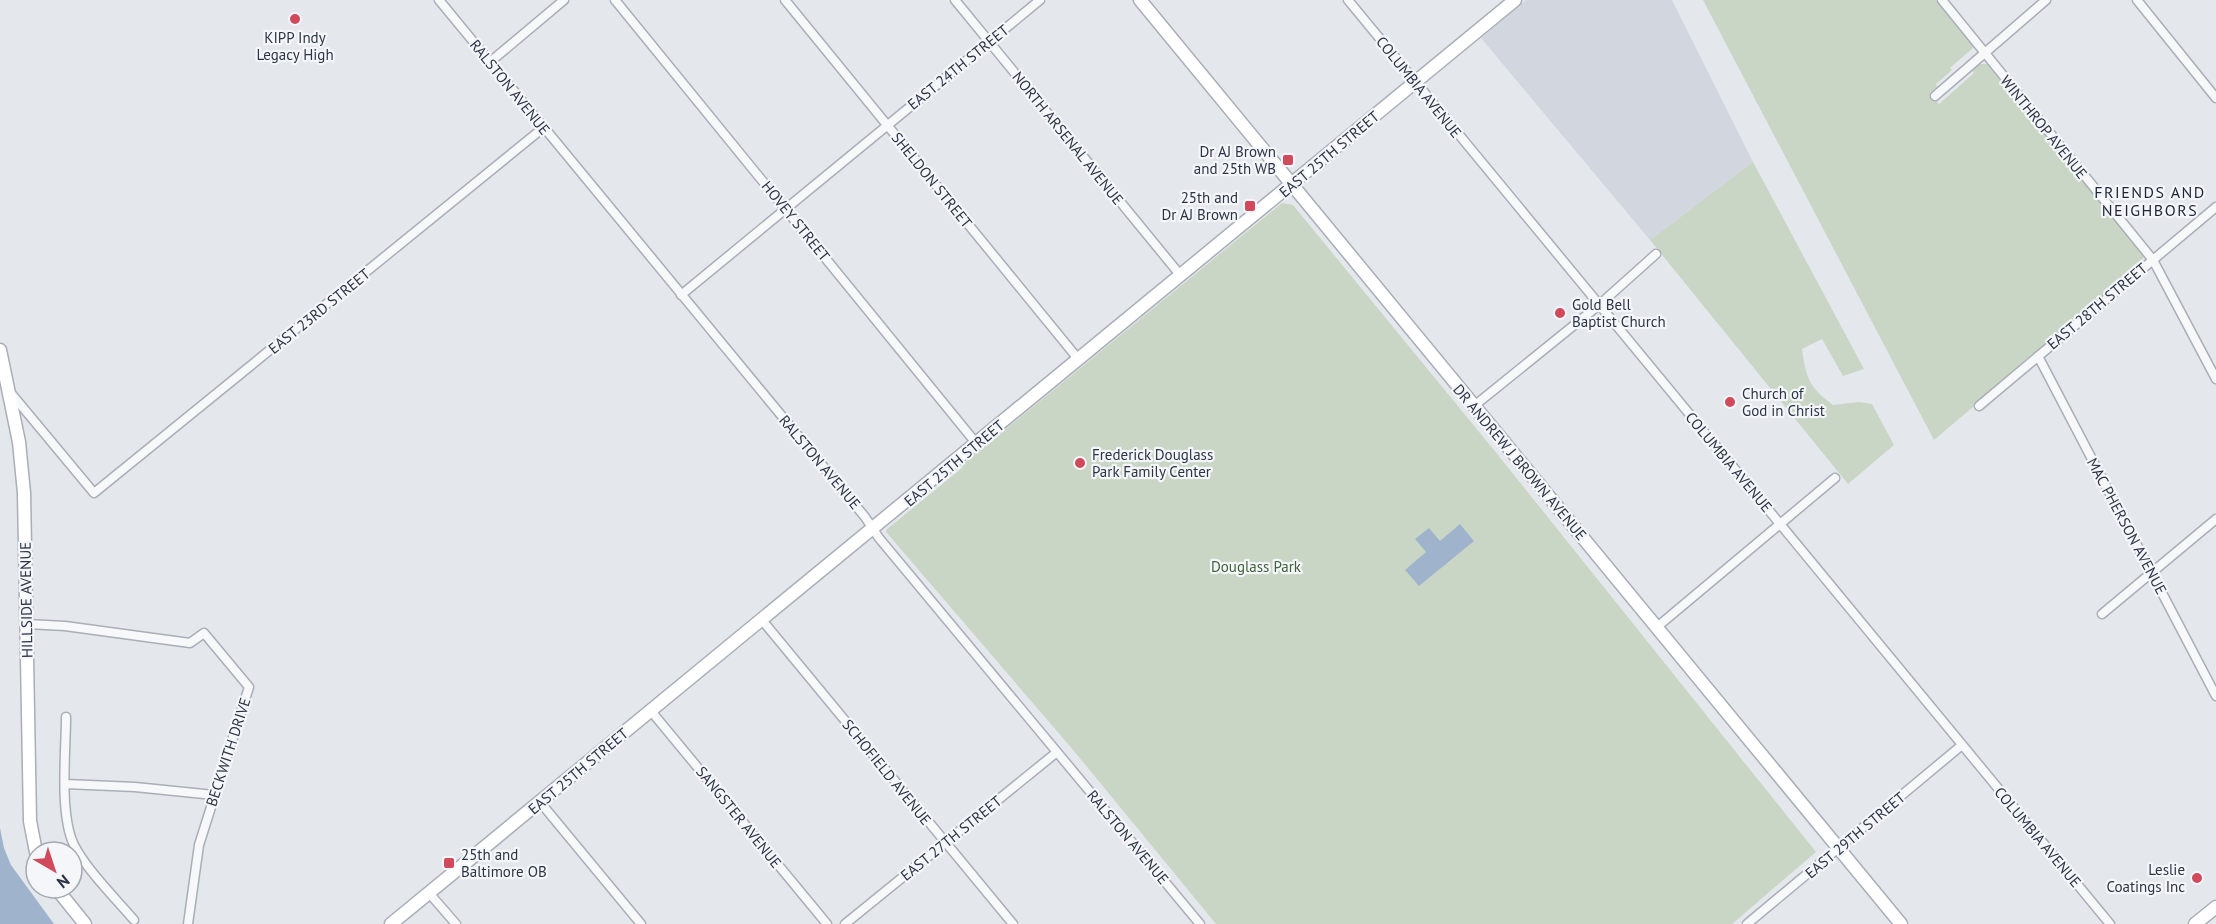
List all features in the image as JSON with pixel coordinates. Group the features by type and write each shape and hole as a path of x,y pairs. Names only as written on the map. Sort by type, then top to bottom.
{"street":[{"name":"RALSTON AVENUE","path":"439,0 1200,924"},
{"path":"489,62 564,0"},
{"name":"HOVEY STREET","path":"615,0 976,443"},
{"name":"SHELDON STREET","path":"785,0 1079,360"},
{"name":"NORTH ARSENAL AVENUE","path":"956,0 1181,276"},
{"name":"EAST 24TH STREET","path":"681,295 1040,0"},
{"name":"DR ANDREW J BROWN AVENUE","path":"1140,0 1901,924"},
{"name":"COLUMBIA AVENUE","path":"1348,0 2110,924"},
{"name":"EAST 25TH STREET","path":"391,924 1515,0"},
{"name":"WINTHROP AVENUE","path":"1942,0 2153,260 2216,379"},
{"path":"1935,96 2046,0"},
{"path":"2137,0 2216,98"},
{"name":"EAST 23RD STREET","path":"8,389 94,493 543,128"},
{"name":"EAST 28TH STREET","path":"1979,406 2216,207"},
{"path":"1474,406 1599,305 1656,254"},
{"name":"HILLSIDE AVENUE","path":"0,350 23,473 30,821 34,840"},
{"name":"MAC PHERSON AVENUE","path":"2038,356 2216,696"},
{"path":"1657,627 1835,478"},
{"path":"2102,614 2216,519"},
{"name":"SCHOFIELD AVENUE","path":"762,620 1013,924"},
{"name":"BECKWITH DRIVE","path":"27,624 65,626 190,643 204,633 249,687 199,845 188,924"},
{"name":"SANGSTER AVENUE","path":"651,711 827,924"},
{"path":"66,717 67,824 74,845 84,861 134,920"},
{"name":"EAST 29TH STREET","path":"1746,924 1962,745"},
{"name":"EAST 27TH STREET","path":"845,924 1057,752"},
{"path":"66,784 135,787 214,795"},
{"path":"540,802 641,924"},
{"path":"429,893 456,924"},
{"path":"66,900 85,924"},
{"path":"2195,924 2216,907"}],"shaded area":[{"path":"1526,0 1672,0 1753,162 1650,240 1481,38"}],"green space":[{"path":"1703,0 1936,0 1974,47 1950,68 1952,70 1936,84 1937,86 1930,93 1939,104 1974,73 1972,70 1980,64 1987,64 2139,249 2144,257 2141,260 2143,263 1934,440"},
{"path":"1753,162 1864,369 1843,376 1822,339 1802,349 1807,375 1819,393 1833,405 1859,402 1872,404 1894,445 1848,484 1650,240"},
{"name":"Douglass Park","path":"1282,203 1293,205 1498,455 1816,852 1732,924 1216,924 1074,751 887,533 886,530 962,468 963,464"}],"water":[{"path":"1460,524 1474,541 1419,586 1405,570 1426,552 1415,539 1429,528 1440,541"},
{"path":"0,828 4,848 11,865 24,883 24,900 37,900 54,924 0,924"}],"place":[{"name":"KIPP Indy Legacy High","path":"295,19"},
{"name":"Dr AJ Brown and 25th WB","path":"1288,160"},
{"name":"25th and Dr AJ Brown","path":"1250,206"},
{"name":"Gold Bell Baptist Church","path":"1560,313"},
{"name":"Church of God in Christ","path":"1730,402"},
{"name":"Frederick Douglass Park Family Center","path":"1080,463"},
{"name":"25th and Baltimore OB","path":"449,863"},
{"name":"Leslie Coatings Inc","path":"2197,878"}],"district":[{"name":"FRIENDS AND NEIGHBORS","path":"2150,201"}]}
